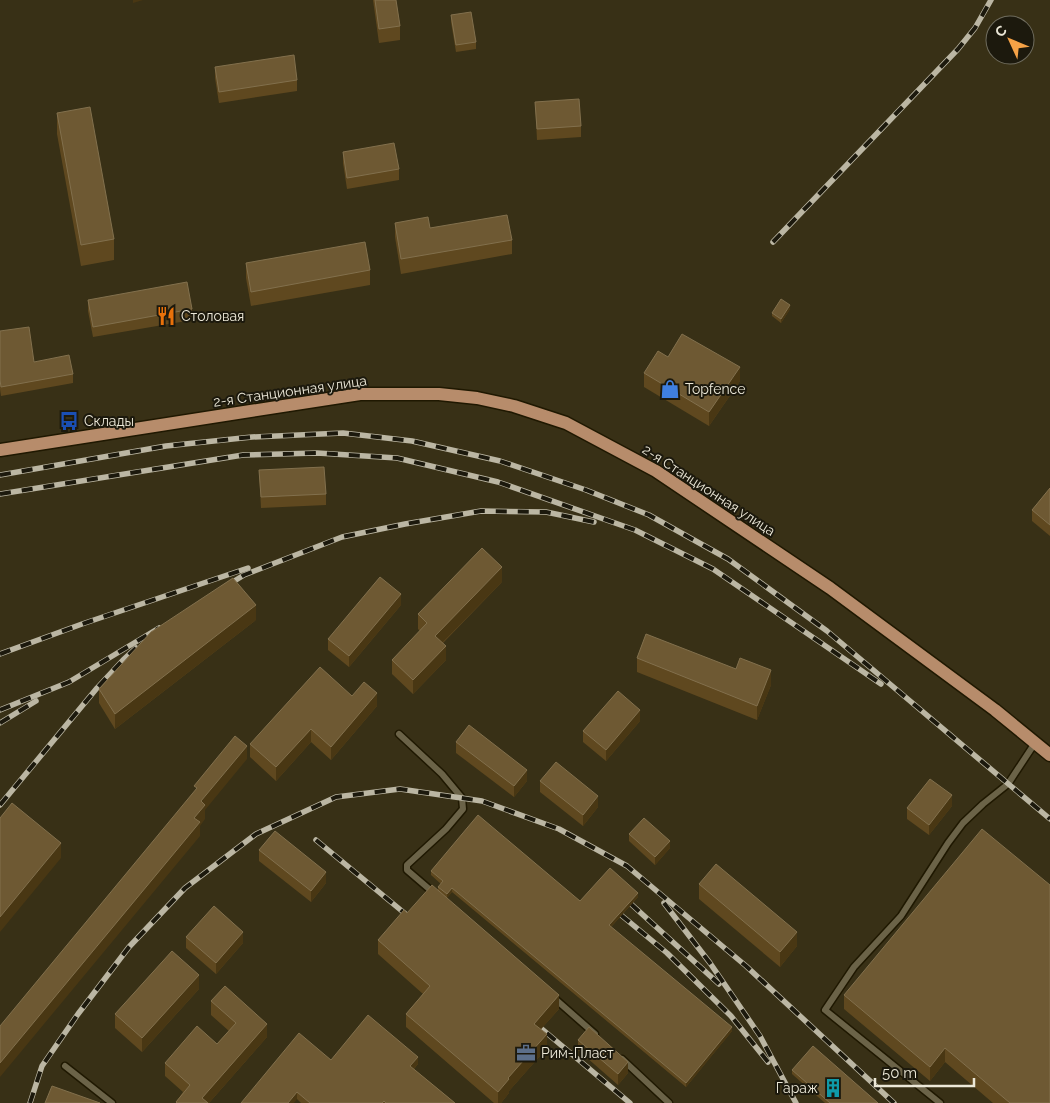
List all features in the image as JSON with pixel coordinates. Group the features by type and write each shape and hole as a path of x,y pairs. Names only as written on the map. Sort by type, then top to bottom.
{"main road":[{"name":"2-я Станционная улица","path":"0,450 360,394 439,394 477,398 514,406 566,423 656,471 830,588 995,710 1050,755"}],"lane":[{"path":"399,734 442,774 462,798 464,809 446,829 407,865 406,870 443,902"},
{"path":"940,1103 825,1010 854,966 902,916 948,843 983,804 1008,784 1035,743"},
{"path":"546,991 598,1036"},
{"path":"619,1056 669,1103"},
{"path":"65,1066 112,1103"}],"building":[{"path":"375,0 396,0 400,26 379,29"},
{"path":"471,12 476,42 456,45 451,15"},
{"path":"294,55 297,80 219,92 215,67"},
{"path":"579,99 581,126 537,129 535,102"},
{"path":"90,107 114,239 81,245 57,113"},
{"path":"394,143 399,169 347,178 343,152"},
{"path":"507,215 512,240 401,259 395,223 428,217 430,228"},
{"path":"365,242 370,270 251,292 246,263"},
{"path":"187,282 192,309 93,327 88,300"},
{"path":"781,299 790,305 781,319 772,313"},
{"path":"29,327 34,362 69,355 73,374 1,387 0,331"},
{"path":"682,334 740,367 709,412 644,373 658,351 668,357"},
{"path":"324,467 326,494 261,497 259,470"},
{"path":"1050,488 1050,525 1032,510"},
{"path":"482,548 502,567 435,636 446,646 413,680 392,660 427,623 418,614"},
{"path":"380,577 401,594 349,656 328,639"},
{"path":"233,578 256,605 115,714 99,689 151,632"},
{"path":"646,634 736,669 740,658 771,670 757,706 637,658"},
{"path":"320,667 352,696 364,682 377,693 331,747 311,729 276,767 250,744"},
{"path":"618,691 640,710 606,750 583,731"},
{"path":"469,725 527,770 514,786 456,742"},
{"path":"235,736 247,746 201,801 205,805 194,818 200,822 0,1063 0,1026 197,788 194,786"},
{"path":"556,762 598,796 583,815 540,781"},
{"path":"930,779 952,795 929,825 907,808"},
{"path":"12,803 61,843 0,917 0,818"},
{"path":"478,815 580,901 610,868 638,893 609,925 732,1027 686,1083 452,888 447,894 438,887 443,881 431,871"},
{"path":"644,818 670,841 655,857 629,834"},
{"path":"982,829 1050,885 1050,1103 1010,1103 945,1048 930,1067 844,995"},
{"path":"275,831 326,872 311,891 259,850"},
{"path":"716,864 797,932 780,952 699,884"},
{"path":"432,885 559,995 534,1024 547,1034 498,1092 406,1014 430,986 378,940 404,910 407,913"},
{"path":"214,906 243,932 216,963 186,937"},
{"path":"172,951 199,975 142,1038 115,1014"},
{"path":"225,986 267,1024 202,1098 208,1103 177,1103 190,1085 165,1063 197,1026 217,1044 236,1023 211,1001"},
{"path":"368,1015 418,1057 410,1066 455,1103 386,1103 384,1101 382,1103 310,1103 297,1092 288,1103 241,1103 299,1033 331,1060"},
{"path":"589,1027 628,1062 618,1074 578,1040"},
{"name":"Гараж","path":"813,1046 878,1103 830,1103 792,1070"},
{"path":"52,1086 100,1103 45,1103"}],"railway":[{"path":"773,242 958,49 975,28 991,0"},
{"path":"0,475 166,446 252,437 343,433 412,441 500,461 586,490 649,515 728,559 827,631 1050,819"},
{"path":"0,494 243,455 317,453 397,458 498,482 635,530 713,569 881,684"},
{"path":"223,588 244,575 342,537 405,524 481,511 546,512 594,522"},
{"path":"0,654 248,568"},
{"path":"0,710 69,682 159,628"},
{"path":"0,805 97,688 136,648"},
{"path":"0,723 36,701"},
{"path":"30,1103 42,1066 78,1014 129,947 185,888 256,834 336,797 400,789 482,801 559,829 627,866 746,966 894,1103"},
{"path":"316,840 414,921"},
{"path":"664,903 710,963 760,1036 796,1103"},
{"path":"631,904 719,984"},
{"path":"621,915 667,953 731,1016 768,1062"},
{"path":"530,1019 630,1103"}],"place":[{"name":"Столовая","path":"166,316"},
{"name":"Topfence","path":"670,389"},
{"name":"Склады","path":"69,421"},
{"name":"Рим-Пласт","path":"526,1053"},
{"name":"Гараж","path":"833,1088"}]}
